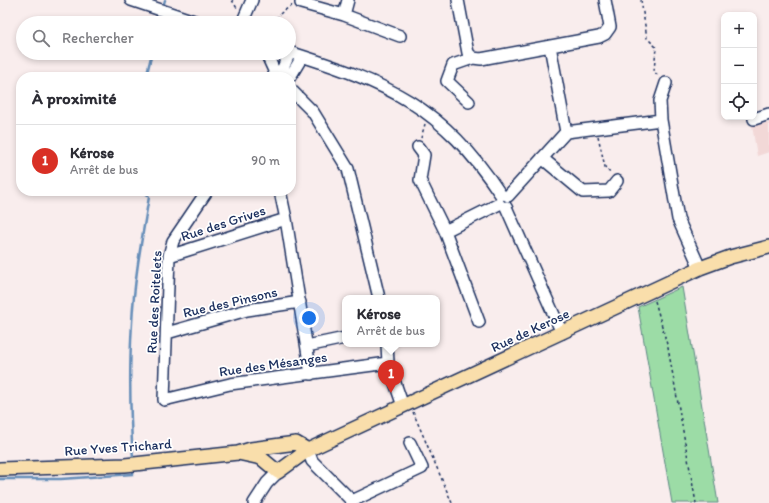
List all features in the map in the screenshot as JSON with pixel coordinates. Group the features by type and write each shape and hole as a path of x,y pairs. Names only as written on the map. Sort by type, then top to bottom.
{"main road":[{"name":"Rue de Kerose","path":"280,470 308,450 700,268 730,257 769,248"},
{"path":"238,453 266,447 296,444 308,450"},
{"path":"238,453 261,458 280,470 281,458 278,454 266,447"},
{"name":"Rue Yves Trichard","path":"0,468 125,465 238,453"}],"street":[{"path":"130,0 179,16"},
{"path":"245,16 252,0"},
{"path":"344,15 348,0"},
{"path":"458,0 468,53 473,58"},
{"path":"469,102 446,81 453,65 473,58 481,59 599,37 605,34 610,26 605,0"},
{"path":"301,3 344,15 400,36"},
{"path":"550,46 566,132"},
{"path":"296,54 383,86 410,101 430,115 464,146 503,201 562,333"},
{"path":"293,72 302,56"},
{"path":"270,60 276,72"},
{"path":"280,72 285,60"},
{"path":"666,83 660,101 661,120 678,218 700,268"},
{"path":"296,95 313,112 348,169 378,295"},
{"path":"757,118 769,114"},
{"path":"445,231 503,201 566,132 661,120"},
{"path":"418,147 424,155 420,180 445,231 479,322"},
{"path":"542,158 583,192 609,191 617,181"},
{"name":"Rue des Roitelets","path":"164,400 169,256 173,241 204,196"},
{"path":"281,196 311,374"},
{"name":"Rue des Grives","path":"169,256 286,219"},
{"name":"Rue des Pinsons","path":"167,333 247,310 300,302"},
{"path":"307,346 342,339"},
{"path":"387,347 388,363 406,404"},
{"name":"Rue des Mésanges","path":"164,400 230,384 388,363"},
{"path":"308,450 312,460 352,500 422,468 410,443"},
{"path":"256,502 267,483 280,470"}],"path":[{"path":"641,0 647,38 656,47 654,72 666,83"},
{"path":"279,16 286,9 301,3"},
{"path":"418,147 430,115"},
{"path":"597,128 605,167 617,181"},
{"path":"652,291 668,348 696,503"},
{"path":"406,404 452,503"}],"shaded area":[{"path":"769,123 769,152 757,156 752,125"}],"green space":[{"path":"682,287 718,503 672,503 638,307"}],"waterway":[{"path":"163,7 165,0"},
{"path":"147,72 150,60"},
{"path":"133,459 130,357 136,275 148,196"},
{"path":"0,479 61,479 133,474 133,468"}],"place":[{"name":"Kérose","path":"391,393"}]}
